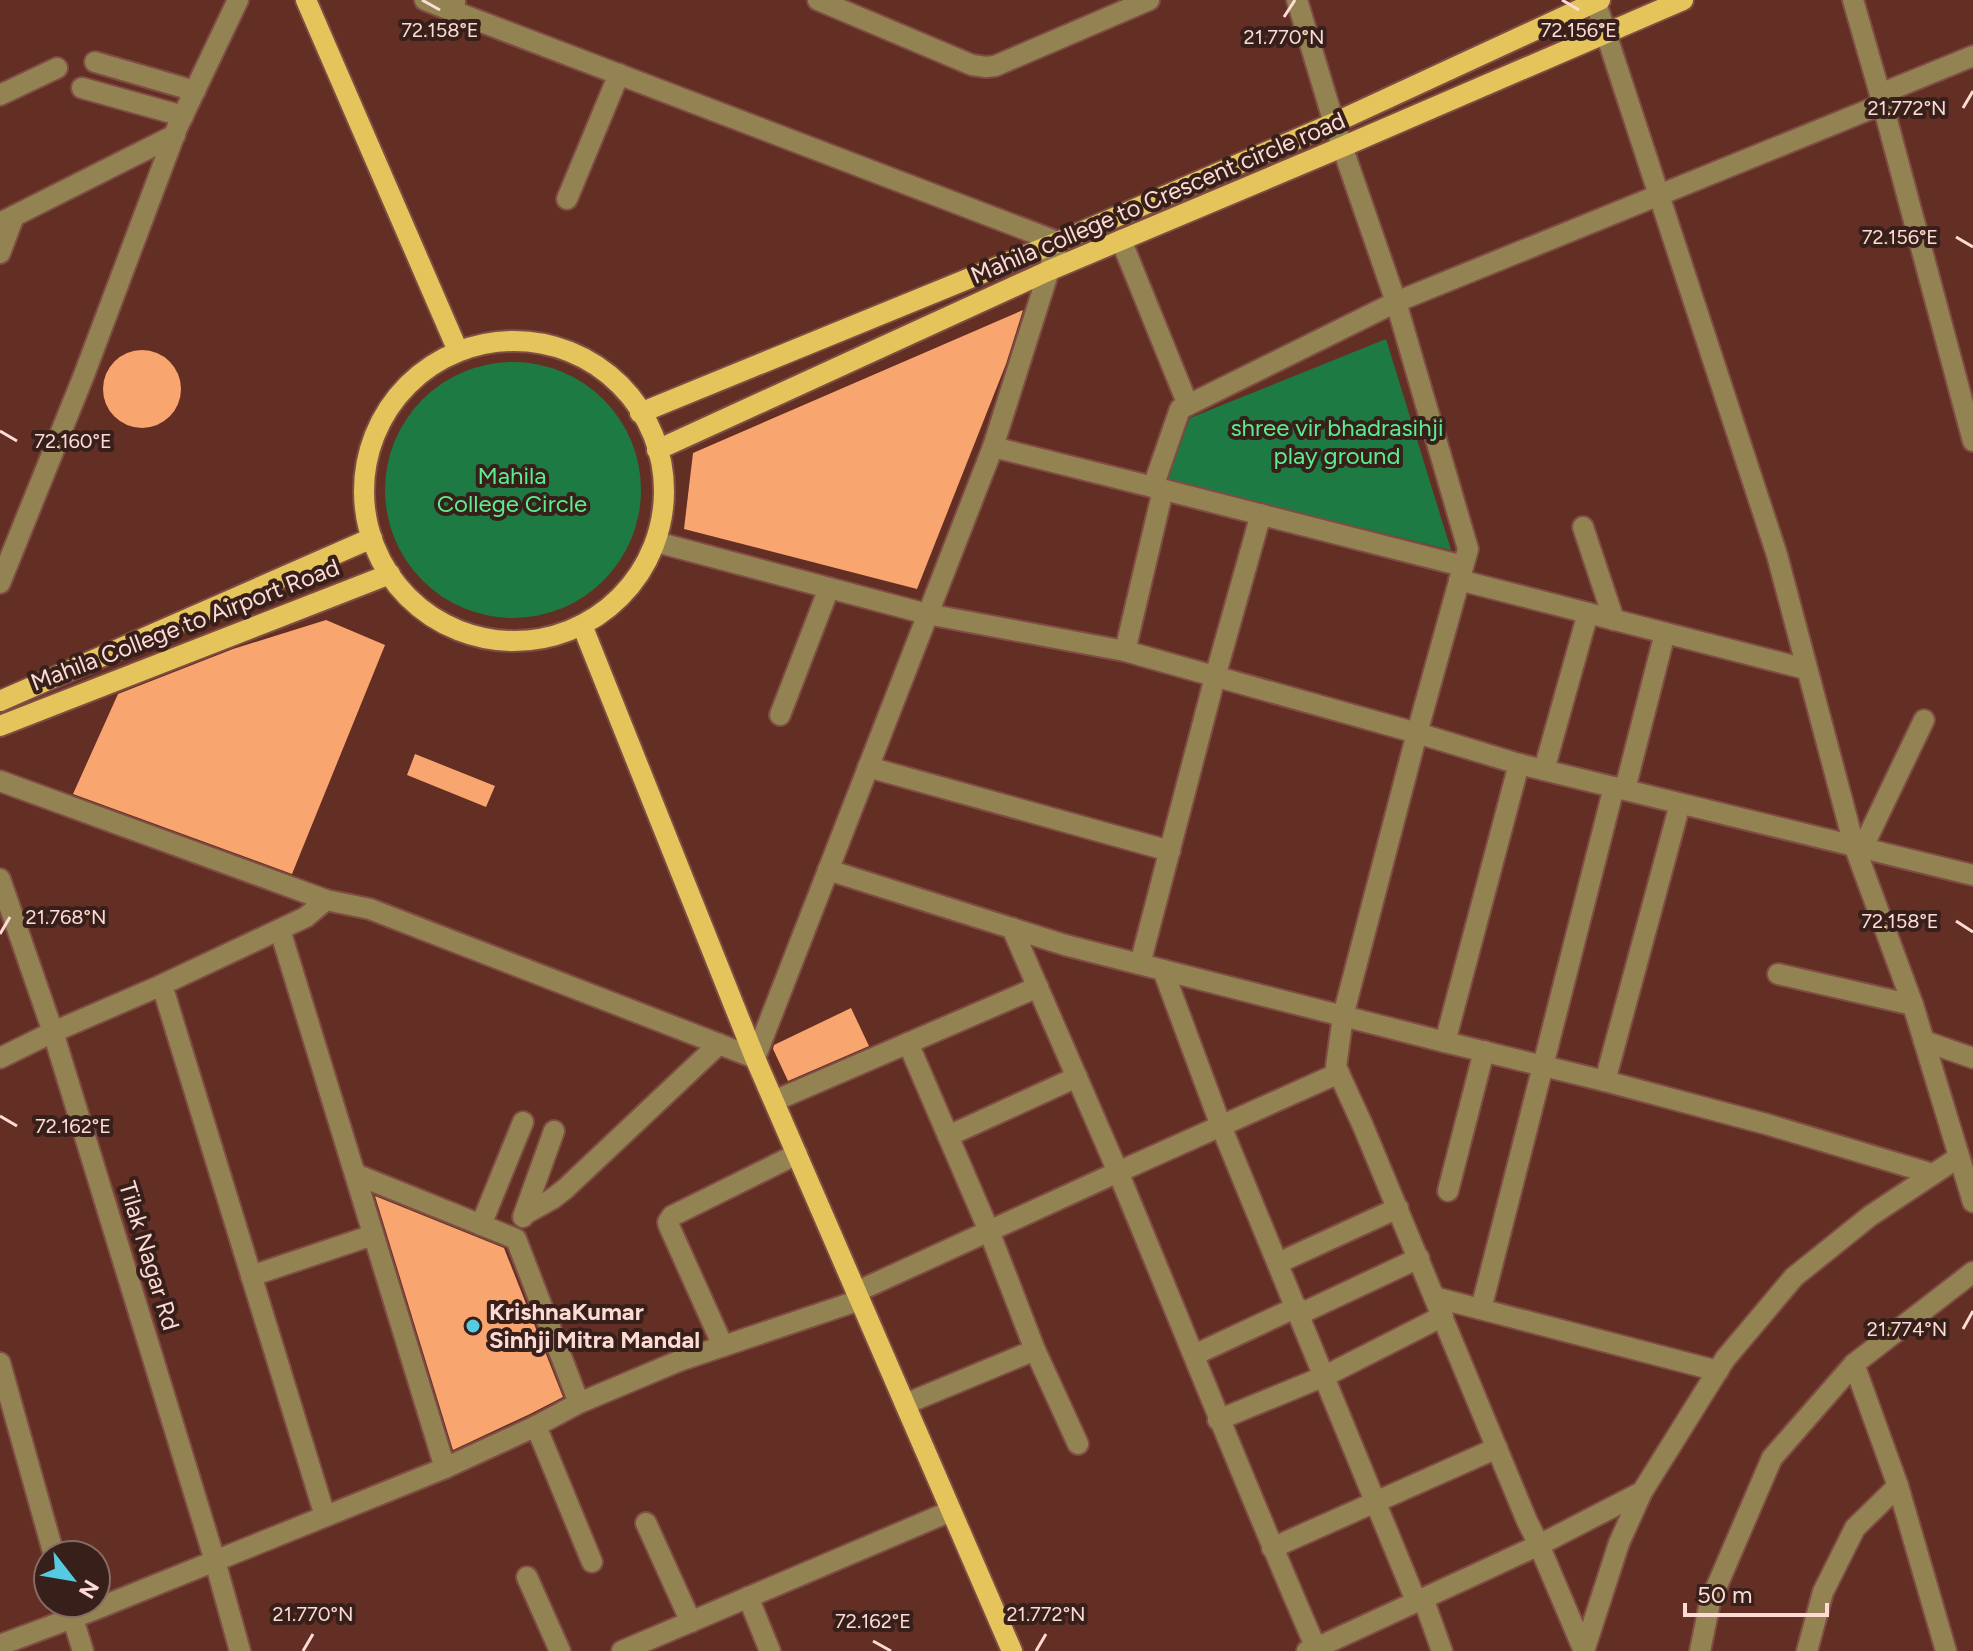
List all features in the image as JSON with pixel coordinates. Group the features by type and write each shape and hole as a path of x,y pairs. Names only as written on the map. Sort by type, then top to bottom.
{"main road":[{"path":"306,0 458,351"},
{"name":"Mahila college to Crescent circle road","path":"657,450 1048,271 1683,0"},
{"name":"Mahila college to Crescent circle road","path":"640,413 1058,242 1334,123 1597,1"},
{"path":"505,341 553,345 597,365 633,398 656,441 664,491 656,542 639,575 614,604 582,625 536,641 488,640 442,624 403,595 377,554 364,507 367,459 385,414 416,377 458,351 505,341"},
{"name":"Mahila College to Airport Road","path":"0,701 372,538"},
{"name":"Mahila College to Airport Road","path":"0,726 390,574"},
{"path":"582,625 755,1058 1012,1651"}],"street":[{"path":"0,583 84,375 179,125 238,0"},
{"path":"0,781 326,900 370,909 755,1058 993,447 1058,242 619,74 452,4 425,0"},
{"path":"818,0 972,65 986,67 995,66 1149,0"},
{"path":"1297,0 1334,123 1396,302 1468,549 1343,1016 1336,1067 1584,1651"},
{"path":"1853,0 1973,441"},
{"path":"1597,1 1777,555 1806,669 1859,846 1962,1145 1973,1202"},
{"path":"1125,651 1158,488 1180,409 1396,302 1659,196 1973,56"},
{"path":"95,62 195,91"},
{"path":"0,95 57,68"},
{"path":"567,199 619,74"},
{"path":"82,88 179,125"},
{"path":"0,253 7,220 179,125"},
{"path":"1121,240 1188,405"},
{"path":"993,447 1261,514 1588,613 1806,669"},
{"path":"1140,964 1261,514"},
{"path":"1583,527 1614,620"},
{"path":"656,542 927,614 1125,651 1519,764 1973,875"},
{"path":"780,715 829,588"},
{"path":"1544,770 1588,613"},
{"path":"1481,1309 1543,1065 1665,633"},
{"path":"1859,846 1924,720"},
{"path":"1445,1042 1519,764"},
{"path":"868,767 1170,851"},
{"path":"1605,1081 1680,804"},
{"path":"828,870 1065,945 1605,1081 1766,1124 1933,1174"},
{"name":"Tilak Nagar Rd","path":"0,879 53,1032 240,1651"},
{"path":"0,1058 280,930 306,917 326,900"},
{"path":"1012,928 1118,1172 1313,1650 1539,1545 1642,1492"},
{"path":"280,930 445,1468"},
{"path":"1163,970 1221,1126 1375,1503 1442,1651"},
{"path":"1778,974 1913,1005"},
{"path":"162,985 325,1516"},
{"path":"774,1101 1038,987"},
{"path":"1924,1041 1973,1058"},
{"path":"908,1043 989,1231 1035,1350 1078,1444"},
{"path":"525,1214 565,1189 719,1044"},
{"path":"1448,1191 1484,1051"},
{"path":"112,1597 215,1561 445,1468 579,1403 679,1361 858,1296 989,1231 1339,1073"},
{"path":"948,1136 1077,1077"},
{"path":"481,1225 523,1122"},
{"path":"554,1131 516,1239 579,1403"},
{"path":"1584,1651 1619,1543 1642,1492 1725,1359 1794,1277 1870,1216 1933,1174 1962,1145"},
{"path":"723,1346 669,1226 669,1219 797,1154"},
{"path":"355,1174 516,1239"},
{"path":"1278,1263 1398,1208"},
{"path":"251,1276 373,1235"},
{"path":"1194,1355 1419,1258"},
{"path":"1700,1651 1710,1602 1772,1458 1854,1364 1973,1272"},
{"path":"1434,1297 1718,1371"},
{"path":"1218,1420 1325,1376 1443,1316"},
{"path":"905,1404 1035,1350"},
{"path":"0,1363 50,1539"},
{"path":"1854,1364 1898,1486 1946,1651"},
{"path":"536,1426 592,1562"},
{"path":"1272,1548 1497,1448"},
{"path":"1807,1651 1823,1592 1855,1528 1898,1486"},
{"path":"622,1651 951,1511"},
{"path":"646,1523 691,1622"},
{"path":"527,1577 560,1651"},
{"path":"748,1597 770,1651"},
{"path":"0,1645 35,1642 61,1619"},
{"path":"73,1619 83,1651"}],"green space":[{"name":"shree vir bhadrasihji play ground","path":"1386,339 1451,550 1167,480 1190,418"},
{"name":"Mahila College Circle","path":"513,362 550,367 573,377 604,399 626,430 636,453 641,490 636,527 626,550 604,581 573,603 550,613 513,618 476,613 453,603 422,581 400,550 390,527 385,490 390,453 400,430 422,399 453,377 476,367"}],"building":[{"path":"1023,310 1006,364 917,589 684,529 693,453"},
{"path":"142,350 157,353 174,367 181,389 178,404 164,421 142,428 127,425 110,411 103,389 106,374 120,357"},
{"path":"326,620 385,645 292,874 73,794 118,694 233,649"},
{"path":"415,754 495,786 486,807 407,775"},
{"path":"851,1008 869,1046 788,1081 774,1045"},
{"name":"KrishnaKumar Sinhji Mitra Mandal","path":"375,1196 504,1248 563,1397 453,1450"}],"place":[{"name":"KrishnaKumar Sinhji Mitra Mandal","path":"473,1326"}]}
